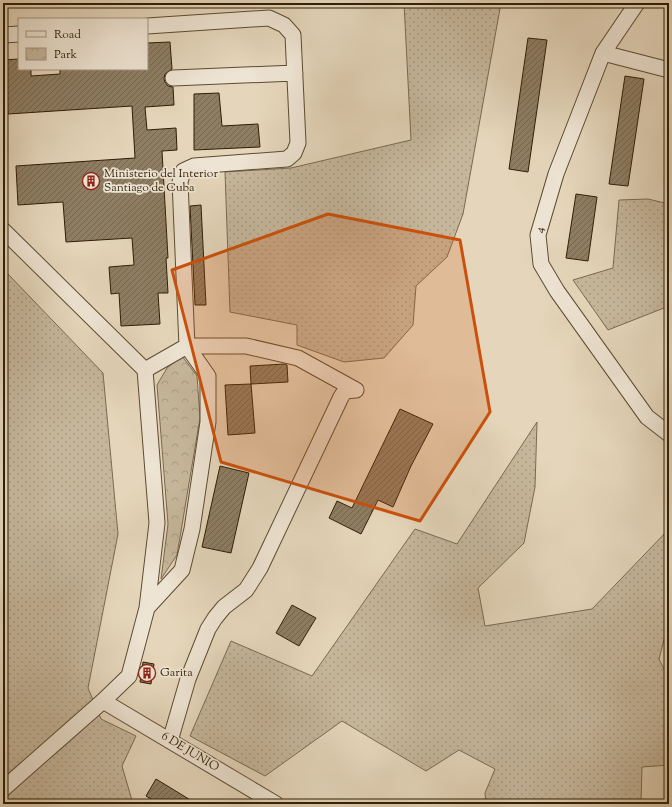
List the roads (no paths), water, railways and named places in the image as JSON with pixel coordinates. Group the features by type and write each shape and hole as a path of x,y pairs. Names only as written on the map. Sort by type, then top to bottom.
{"street":[{"name":"4","path":"636,3 603,53 556,174 538,235 541,264 557,291 647,418 669,434"},
{"path":"147,608 182,570 192,529 208,422 208,376 187,346 180,182 183,171 194,166 287,159 294,153 298,143 293,35 284,25 269,18 148,26"},
{"path":"3,35 18,34"},
{"path":"603,53 669,70"},
{"path":"173,78 295,73"},
{"path":"3,230 145,370 157,523 147,608 129,676 103,701 3,789"},
{"path":"145,370 187,346 246,346 298,358 356,390 345,391 341,397 257,574 246,590 224,607 208,629 188,679 170,741"},
{"name":"6 DE JUNIO","path":"103,701 276,804"}],"place":[{"name":"Ministerio del Interior Santiago de Cuba","path":"91,181"},
{"name":"Garita","path":"147,673"}]}
